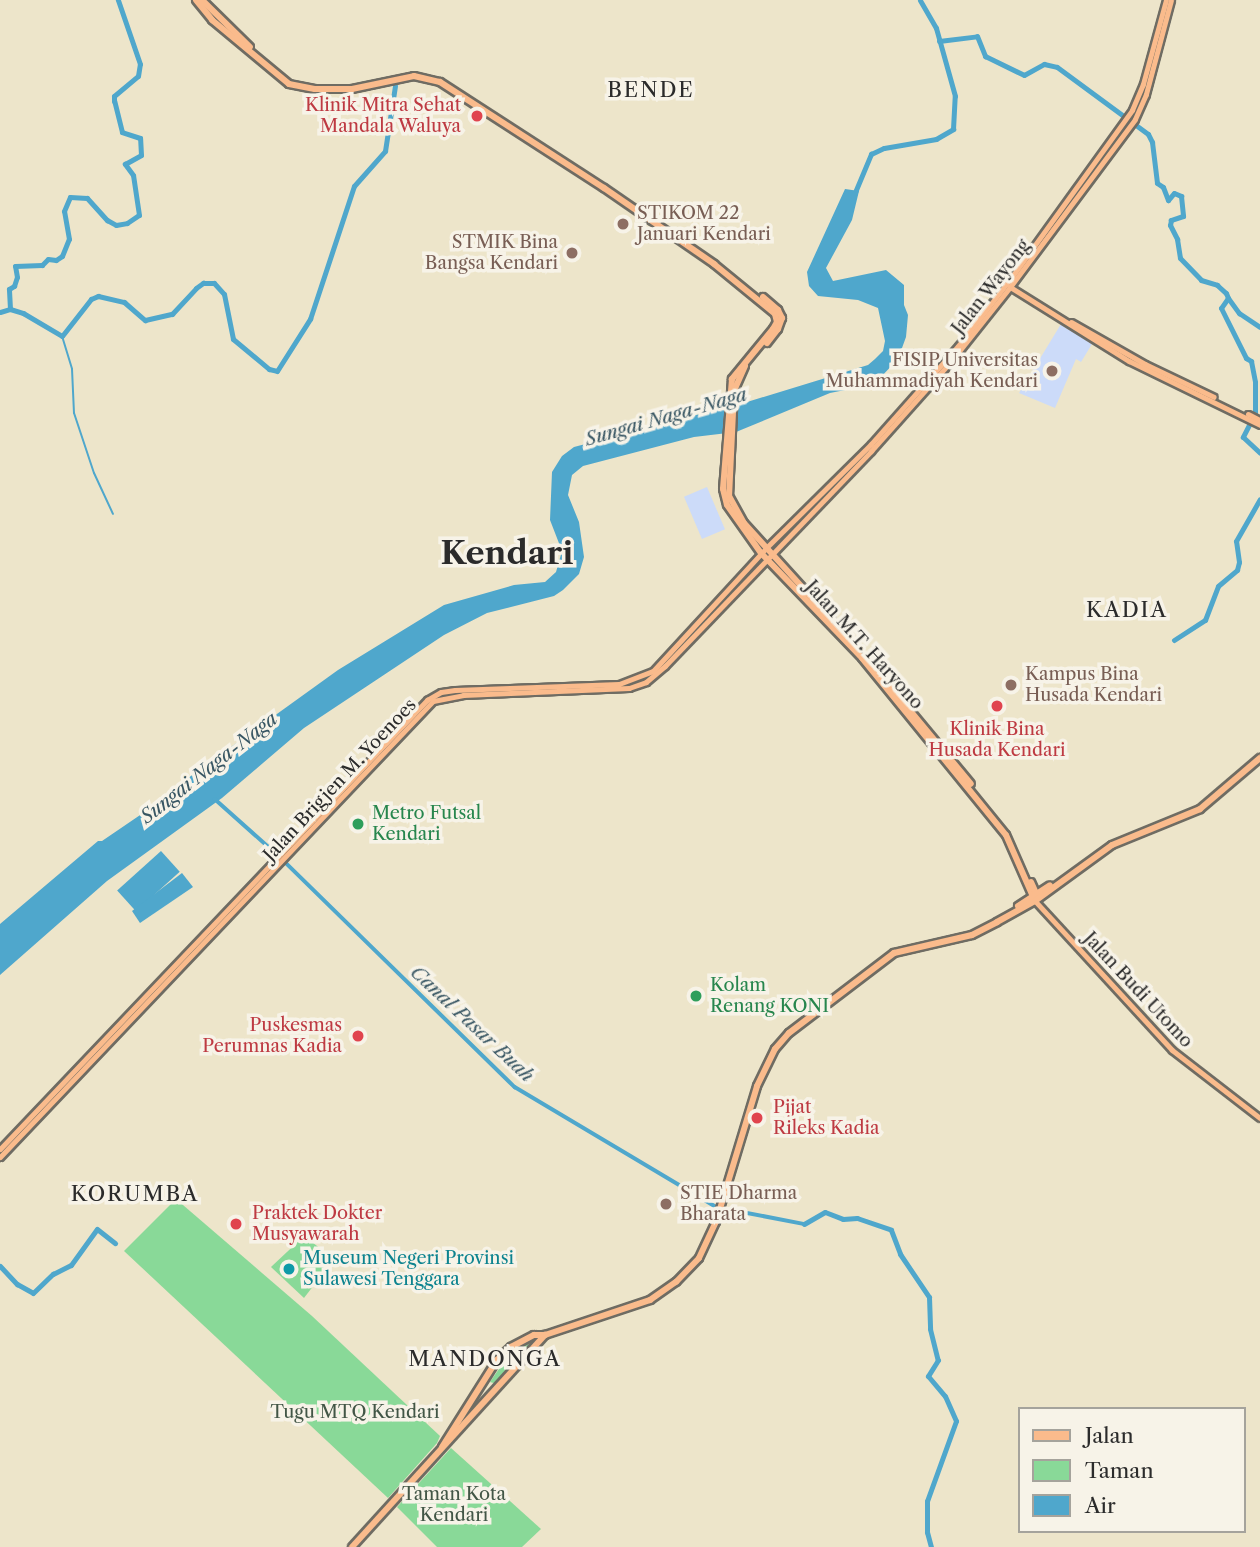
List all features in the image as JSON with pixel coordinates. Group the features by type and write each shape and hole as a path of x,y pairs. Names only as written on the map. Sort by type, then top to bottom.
{"highway":[{"name":"Jalan M.T. Haryono","path":"199,0 212,20 276,77 300,88 375,87 419,76 440,82 472,99 716,261 778,310 781,325 743,369 731,397 724,495 732,516 763,556 862,658 1006,835 1036,899"},
{"name":"Jalan M.T. Haryono","path":"729,434 729,496 738,517 876,669 993,812 1014,840 1036,899"},
{"path":"352,1547 545,1335 567,1325 637,1305 670,1287 703,1253 719,1214 752,1098 782,1040 894,953 968,935 1036,899 1104,846 1200,809 1260,756"},
{"path":"440,1450 497,1360 511,1347 534,1335 545,1335"},
{"path":"534,1335 538,1343"}],"main road":[{"name":"Jalan Wayong","path":"1130,120 1143,84 1166,0"},
{"name":"Jalan Wayong","path":"763,556 766,547 871,444 958,346 1050,230 1146,94 1171,0"},
{"name":"Jalan Wayong","path":"763,556 772,554 902,416 1013,287 1050,230"},
{"path":"1013,287 1129,361 1255,420"},
{"name":"Jalan Brigjen M. Yoenoes","path":"0,1157 285,855 427,699 447,691 518,691 634,681 653,671 679,648 763,556"},
{"name":"Jalan Budi Utomo","path":"1036,899 1172,1050 1260,1118"},
{"name":"Jalan Brigjen M. Yoenoes","path":"0,1149 125,1023"}],"shaded area":[{"name":"FISIP Universitas Muhammadiyah Kendari","path":"1061,324 1092,344 1081,362 1076,359 1055,408 1019,393"},
{"path":"707,487 725,529 702,539 684,497"}],"green space":[{"name":"Tugu MTQ Kendari","path":"176,1199 312,1316 440,1436 437,1443 388,1498 124,1251"},
{"path":"304,1236 334,1259 304,1298 271,1267"},
{"path":"534,1339 497,1384 490,1382 507,1357"},
{"name":"Taman Kota Kendari","path":"451,1448 541,1529 522,1547 437,1547 397,1507"}],"water":[{"path":"845,189 859,191 852,220 826,268 833,281 886,270 904,285 904,305 908,315 906,337 898,359 880,378 865,386 830,393 736,432 694,437 583,466 572,475 568,495 579,522 584,557 579,574 563,590 554,596 487,613 444,635 304,728 222,798 107,881 0,975 0,924 98,841 102,841 171,794 177,786 338,670 444,605 514,585 545,582 556,572 562,551 550,520 552,472 562,456 574,447 715,410 723,401 747,402 868,365 875,359 883,351 885,341 878,308 858,300 818,296 809,286 807,272"},
{"path":"161,851 180,872 136,911 117,890"},
{"path":"182,873 193,887 140,923 132,911"}],"waterway":[{"path":"10,309 9,289 14,286 17,277 15,266 42,265 48,259 56,260 62,256 69,239 64,211 70,197 87,198 107,220 116,225 127,223 139,215 133,175 125,164 141,155 140,138 122,132 114,96 138,76 140,64 118,0"},
{"name":"Sungai Naga-Naga","path":"853,197 871,154 884,148 936,139 953,129 955,96 936,28 920,0"},
{"path":"939,41 977,36 985,56 1024,75 1044,64 1057,67 1148,134 1152,142 1157,183 1163,187 1168,200 1174,193 1181,196 1183,216 1171,220 1170,225 1177,239 1180,258 1201,280 1217,285 1226,293 1228,298 1221,308 1246,358 1251,361 1255,382 1255,413 1243,437 1260,453"},
{"path":"0,312 10,309 23,313 62,336 91,299 98,296 124,302 145,320 172,314 196,288 203,283 214,283 224,294 233,339 269,369 277,371 310,319 354,186 385,151 395,86"},
{"path":"1228,298 1239,313 1260,327"},
{"path":"62,336 72,369 74,413 94,473 113,514"},
{"path":"1174,640 1205,620 1218,586 1237,570 1239,562 1236,541 1260,499"},
{"name":"Canal Pasar Buah","path":"215,799 282,859 515,1087 716,1207 804,1224"},
{"path":"804,1224 825,1212 843,1219 857,1218 891,1230 900,1254 929,1297 930,1329 938,1360 928,1376 945,1396 956,1421 927,1501 927,1532 931,1547"},
{"path":"0,1266 17,1284 33,1293 53,1274 71,1265 97,1229 115,1243"}],"place":[{"name":"Klinik Mitra Sehat Mandala Waluya","path":"477,116"},
{"name":"STIKOM 22 Januari Kendari","path":"623,224"},
{"name":"STMIK Bina Bangsa Kendari","path":"572,253"},
{"name":"FISIP Universitas Muhammadiyah Kendari","path":"1052,371"},
{"name":"Kampus Bina Husada Kendari","path":"1011,685"},
{"name":"Klinik Bina Husada Kendari","path":"997,706"},
{"name":"Metro Futsal Kendari","path":"358,824"},
{"name":"Kolam Renang KONI","path":"696,996"},
{"name":"Puskesmas Perumnas Kadia","path":"358,1036"},
{"name":"Pijat Rileks Kadia","path":"757,1118"},
{"name":"STIE Dharma Bharata","path":"666,1204"},
{"name":"Praktek Dokter Musyawarah","path":"236,1224"},
{"name":"Museum Negeri Provinsi Sulawesi Tenggara","path":"289,1269"}],"district":[{"name":"BENDE","path":"651,90"},
{"name":"Kendari","path":"507,553"},
{"name":"KADIA","path":"1127,610"},
{"name":"KORUMBA","path":"135,1194"},
{"name":"MANDONGA","path":"485,1359"}]}
